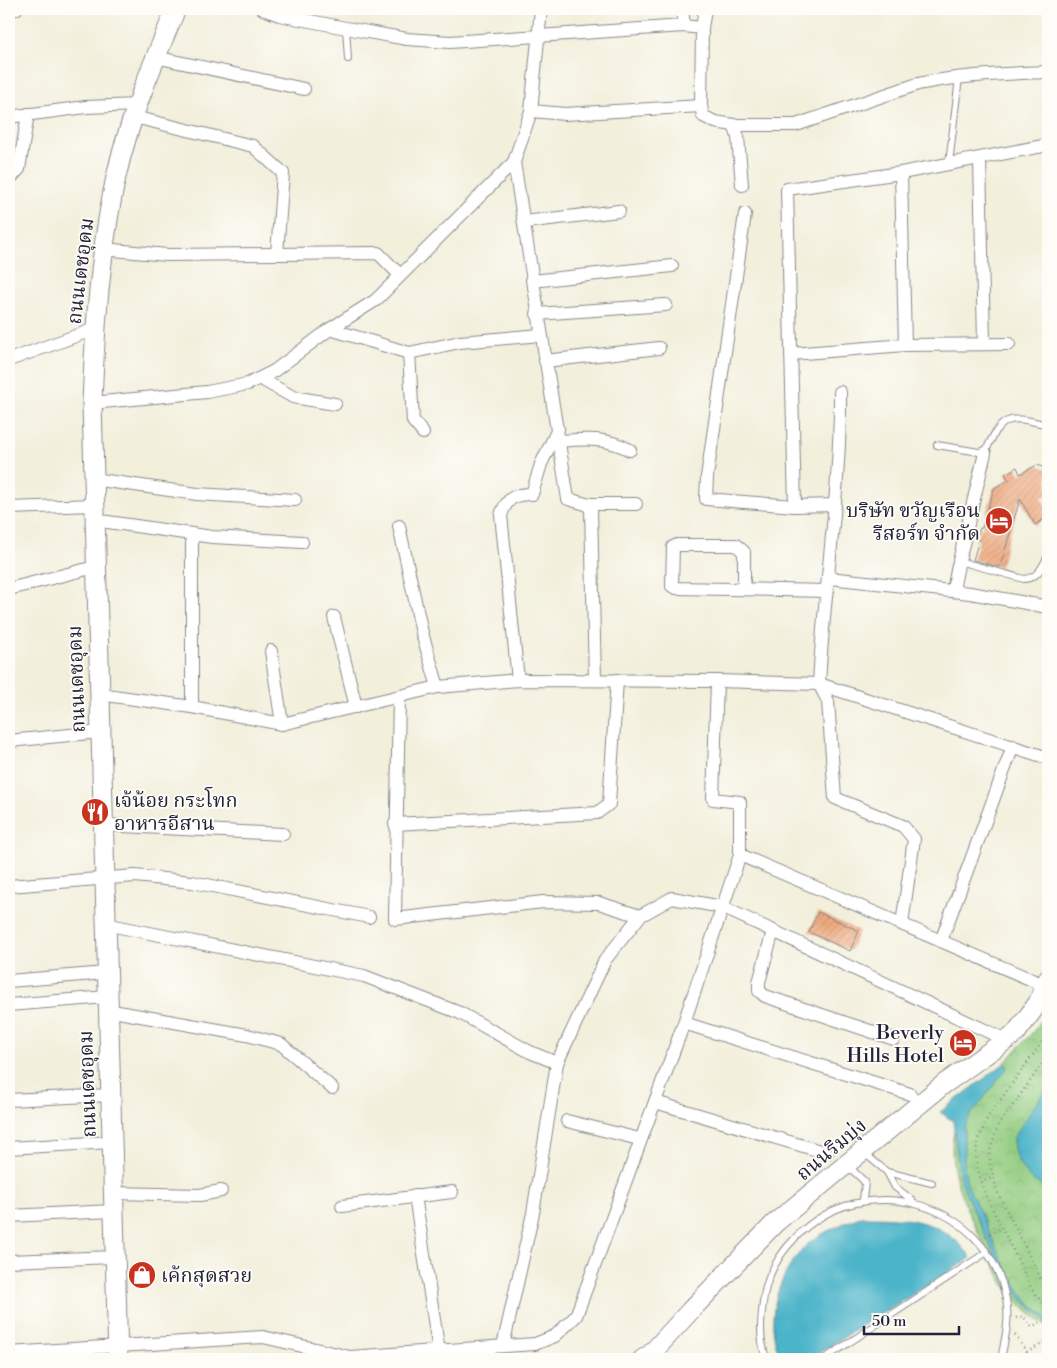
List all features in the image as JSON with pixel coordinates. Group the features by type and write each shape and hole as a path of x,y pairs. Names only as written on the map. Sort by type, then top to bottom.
{"main road":[{"name":"ถนนเดชอุดม","path":"117,1352 93,479 92,403 95,329 103,249 116,175 155,57 176,9"},
{"name":"ถนนริมบุ่ง","path":"643,1359 650,1355 776,1223 944,1084 1016,1033 1038,1003 1047,982"}],"street":[{"path":"9,10 16,9"},
{"path":"263,9 278,15 407,39 450,42 683,26 702,28"},
{"path":"92,403 208,392 248,384 261,379 330,329 376,300 514,162 531,111 541,9"},
{"path":"683,9 683,26"},
{"path":"705,9 702,28 701,106 703,116 734,125 796,124 918,84 959,76 1048,72"},
{"path":"155,57 304,89"},
{"path":"531,111 565,114 701,106"},
{"path":"9,116 86,107 136,111 253,146 284,173 277,254"},
{"path":"9,180 19,170 28,114"},
{"path":"734,125 738,137 742,185"},
{"path":"795,506 787,189 901,174 1048,145"},
{"path":"980,159 984,343"},
{"path":"514,162 540,335 568,499 586,504 636,504"},
{"path":"901,174 905,344"},
{"path":"524,222 619,211"},
{"path":"745,214 707,478 706,499 795,506 835,505"},
{"path":"103,249 168,255 378,253 400,275"},
{"path":"532,281 672,266"},
{"path":"537,314 666,305"},
{"path":"9,360 95,329"},
{"path":"330,329 409,353 460,342 540,335"},
{"path":"791,354 905,344 1009,344"},
{"path":"545,360 659,348"},
{"path":"409,353 413,421 423,433"},
{"path":"261,379 293,397 335,404"},
{"path":"840,392 841,424 819,684 828,701 835,798 903,826 914,839 902,924"},
{"path":"558,435 598,439 619,444 630,450"},
{"path":"518,680 501,515 505,503 516,494 532,494 541,464 558,435"},
{"path":"953,590 985,453"},
{"path":"93,479 197,494 295,500"},
{"path":"586,504 591,509 595,680"},
{"path":"9,508 94,512 192,534 302,542"},
{"path":"399,526 422,633 438,687"},
{"path":"192,534 192,707"},
{"path":"744,589 744,552 741,547 676,545 673,547 672,582 676,588 828,591"},
{"path":"9,589 95,568"},
{"path":"829,578 953,590 1048,607"},
{"path":"334,617 356,707"},
{"path":"271,651 282,724"},
{"path":"99,694 192,707 282,724 399,698 438,687 518,680 717,681 819,684 1048,758"},
{"path":"395,824 597,813 609,804 616,680"},
{"path":"9,1353 117,1352 263,1337 350,1357 535,1344 555,1336 576,1316 684,1023 740,855 740,802 713,799 717,681"},
{"path":"399,698 395,824 395,919 543,902 599,903 640,916"},
{"path":"9,741 100,732"},
{"path":"941,941 1013,746"},
{"path":"103,825 284,834"},
{"path":"740,855 941,941 1047,982"},
{"path":"9,886 135,876 192,882 370,917"},
{"path":"503,1346 533,1213 557,1063 605,960 640,916 672,898 722,907 1006,1040"},
{"path":"105,924 364,976 460,1013 530,1052 557,1063"},
{"path":"773,931 759,982 759,991 765,996 894,1039"},
{"path":"9,980 106,973"},
{"path":"9,1005 107,1003 239,1033 281,1044 332,1088"},
{"path":"684,1023 910,1094"},
{"path":"9,1100 110,1095"},
{"path":"655,1102 827,1153"},
{"path":"567,1121 640,1139"},
{"path":"9,1148 111,1142"},
{"path":"9,1216 113,1202 200,1195 221,1191"},
{"path":"342,1206 452,1192"},
{"path":"415,1196 439,1352"},
{"path":"9,1261 114,1257"}],"lane":[{"path":"346,28 348,59"},
{"path":"949,164 959,76"},
{"path":"937,445 985,453 993,434 1001,425 1016,418 1048,424"},
{"path":"958,563 1024,579 1032,579 1048,556"},
{"path":"862,1152 886,1172 899,1191 935,1210"},
{"path":"847,1165 865,1182 866,1193 863,1200"},
{"path":"886,1172 932,1183"},
{"path":"767,1359 760,1318 766,1282 783,1250 808,1224 829,1211 863,1200 908,1200 946,1214 977,1240 987,1252 999,1275 1006,1299 1008,1324 1001,1359"},
{"path":"824,1359 987,1252"}],"path":[{"path":"1048,1034 982,1126 976,1153 980,1182 1033,1291 1048,1310"},
{"path":"1048,1056 998,1126 990,1151 993,1178 1048,1293"},
{"path":"980,1182 993,1178"},
{"path":"984,1236 1002,1228"},
{"path":"1048,1317 1032,1327 1021,1315 1008,1324 1028,1352 1048,1341"}],"green space":[{"path":"1048,1007 1048,1328 1018,1302 1009,1292 1000,1276 963,1198 953,1163 952,1145 955,1128 962,1111 1038,1026"}],"water":[{"path":"1005,1063 1008,1067 969,1117 964,1127 964,1167 967,1184 1007,1271 1025,1298 1048,1319 1048,1322 1020,1297 1002,1270 969,1201 960,1177 953,1121 940,1112"},
{"path":"1048,1086 1048,1187 1033,1180 1022,1169 1015,1154 1013,1138"},
{"path":"860,1217 907,1219 936,1227 960,1245 971,1258 809,1359 782,1359 776,1345 773,1313 776,1297 789,1267 809,1243 833,1228"}],"building":[{"name":"บริษัท ขวัญเรือน รีสอร์ท จำกัด","path":"1037,465 1048,469 1048,495 1042,498 1048,509 1048,517 1035,525 1020,499 1000,567 973,560 979,540 976,539 980,528 982,528 994,488 1009,480 1005,474 1017,467 1020,474"},
{"path":"818,912 859,931 850,951 809,932"}],"place":[{"name":"บริษัท ขวัญเรือน รีสอร์ท จำกัด","path":"999,521"},
{"name":"เจ้น้อย กระโทก อาหารอีสาน","path":"95,812"},
{"name":"Beverly Hills Hotel","path":"963,1043"},
{"name":"เค้กสุดสวย","path":"142,1275"}]}
